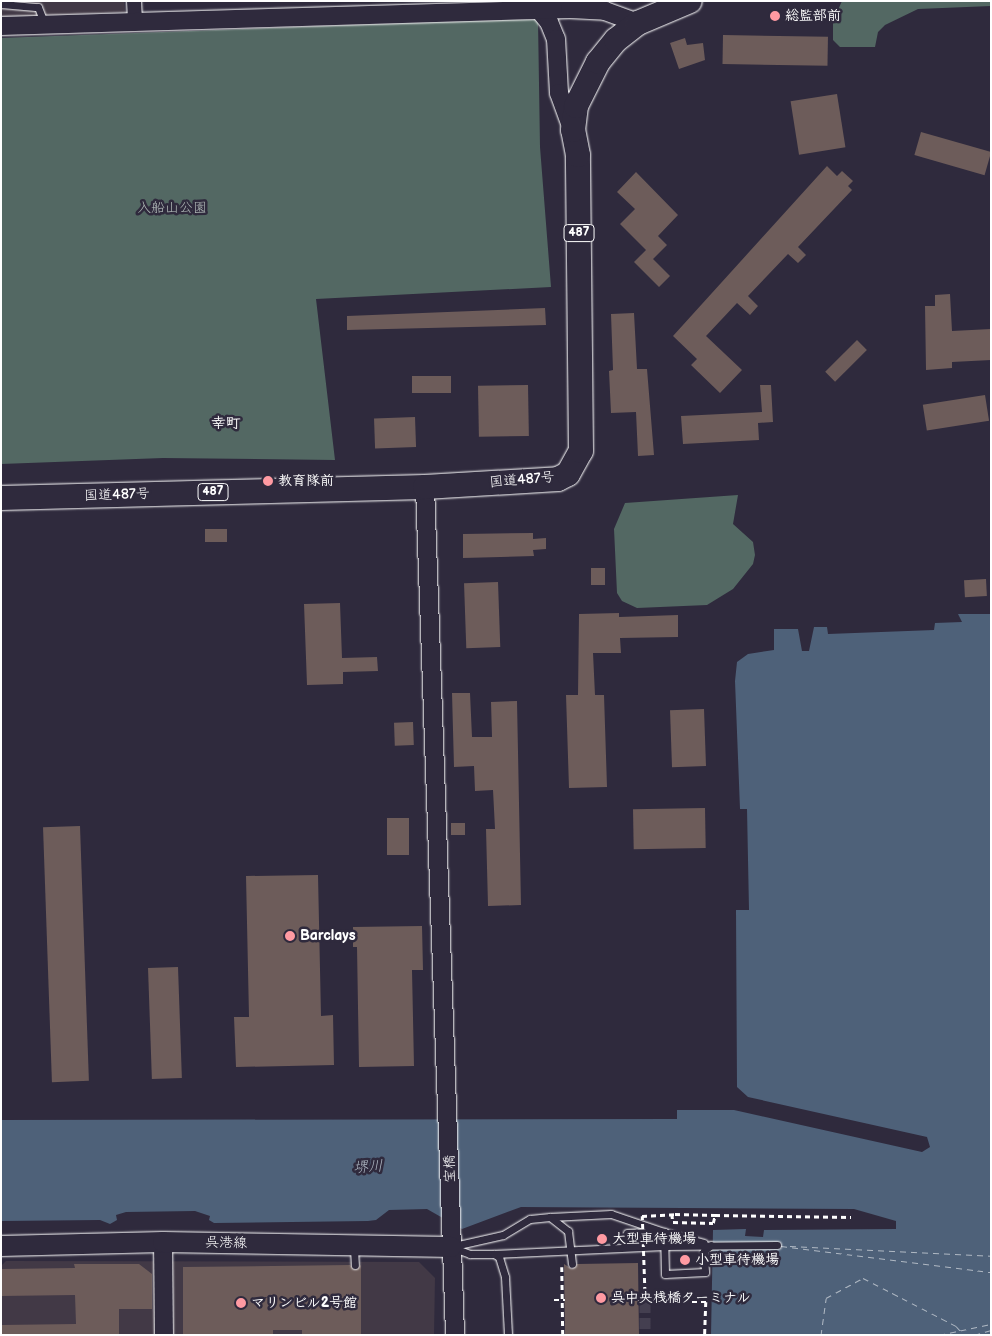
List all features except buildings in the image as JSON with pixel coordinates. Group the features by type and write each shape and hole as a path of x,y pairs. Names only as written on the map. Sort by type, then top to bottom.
{"highway":[{"name":"国道487号","path":"1,498 425,487 558,479 568,474 578,458 581,429 578,155 573,130 576,106 598,62 616,40 638,23 690,1"}],"main road":[{"name":"呉港線","path":"1,1246 163,1242 451,1247"}],"street":[{"path":"134,1 135,20"},
{"path":"1,26 135,20 605,10 638,23"},
{"path":"540,11 549,22 556,39 559,93 573,130"},
{"name":"宝橋","path":"425,487 455,1335"},
{"path":"163,1242 164,1335"}],"lane":[{"path":"1,4 38,7 44,24"},
{"path":"451,1247 503,1235 530,1220 550,1217 611,1214 664,1232 712,1245"},
{"path":"550,1217 576,1235"},
{"path":"568,1231 572,1264"},
{"path":"627,1233 664,1232"},
{"path":"664,1232 665,1274 705,1272 704,1251 712,1245"},
{"path":"354,1244 355,1265"},
{"path":"451,1247 470,1254 494,1254 664,1246 777,1245"},
{"path":"494,1254 503,1265 508,1335"}],"path":[{"path":"674,1214 673,1222 713,1223 715,1215"},
{"path":"705,1335 706,1302 638,1302 645,1301 642,1216 674,1214 851,1218"},
{"path":"562,1262 563,1335"},
{"path":"554,1300 563,1300"}],"shaded area":[{"path":"1,1 124,1 125,12 1,17"},
{"path":"6,1261 419,1262 435,1278 434,1335 1,1335 1,1266"}],"green space":[{"path":"842,1 991,1 991,6 918,9 885,25 878,32 875,47 840,47 833,40 833,21"},
{"name":"入船山公園","path":"512,19 538,20 540,147 551,287 316,299 335,460 163,458 1,464 1,38"},
{"path":"738,495 733,524 753,542 755,555 753,564 733,589 707,605 637,608 622,601 617,593 614,529 625,503"}],"water":[{"name":"堺川","path":"958,614 991,614 991,1335 711,1335 713,1230 746,1229 745,1236 763,1237 764,1230 896,1229 896,1221 854,1209 521,1207 462,1229 427,1209 389,1210 376,1220 368,1221 214,1223 209,1220 210,1216 195,1211 126,1212 116,1215 117,1220 110,1224 100,1220 1,1221 1,1120 677,1119 677,1110 734,1110 922,1152 930,1147 927,1137 748,1097 737,1087 736,910 749,910 747,809 740,809 735,681 737,662 748,654 774,650 774,629 798,629 802,651 809,651 814,627 827,627 828,634 934,630 935,623 962,622"}],"ferry route":[{"path":"781,1246 991,1272"},
{"path":"790,1246 991,1256"},
{"path":"821,1335 826,1298 863,1278 956,1326 964,1335"},
{"path":"939,1335 991,1324"},
{"path":"974,1335 991,1330"},
{"path":"987,1335 991,1334"}],"tunnel":[{"path":"645,1301 645,1335"}],"place":[{"name":"総監部前","path":"775,16"},
{"name":"教育隊前","path":"268,481"},
{"name":"Barclays","path":"290,936"},
{"name":"大型車待機場","path":"602,1239"},
{"name":"小型車待機場","path":"685,1260"},
{"name":"呉中央桟橋ターミナル","path":"601,1298"},
{"name":"マリンビル2号館","path":"241,1303"}],"district":[{"name":"幸町","path":"226,424"}]}
